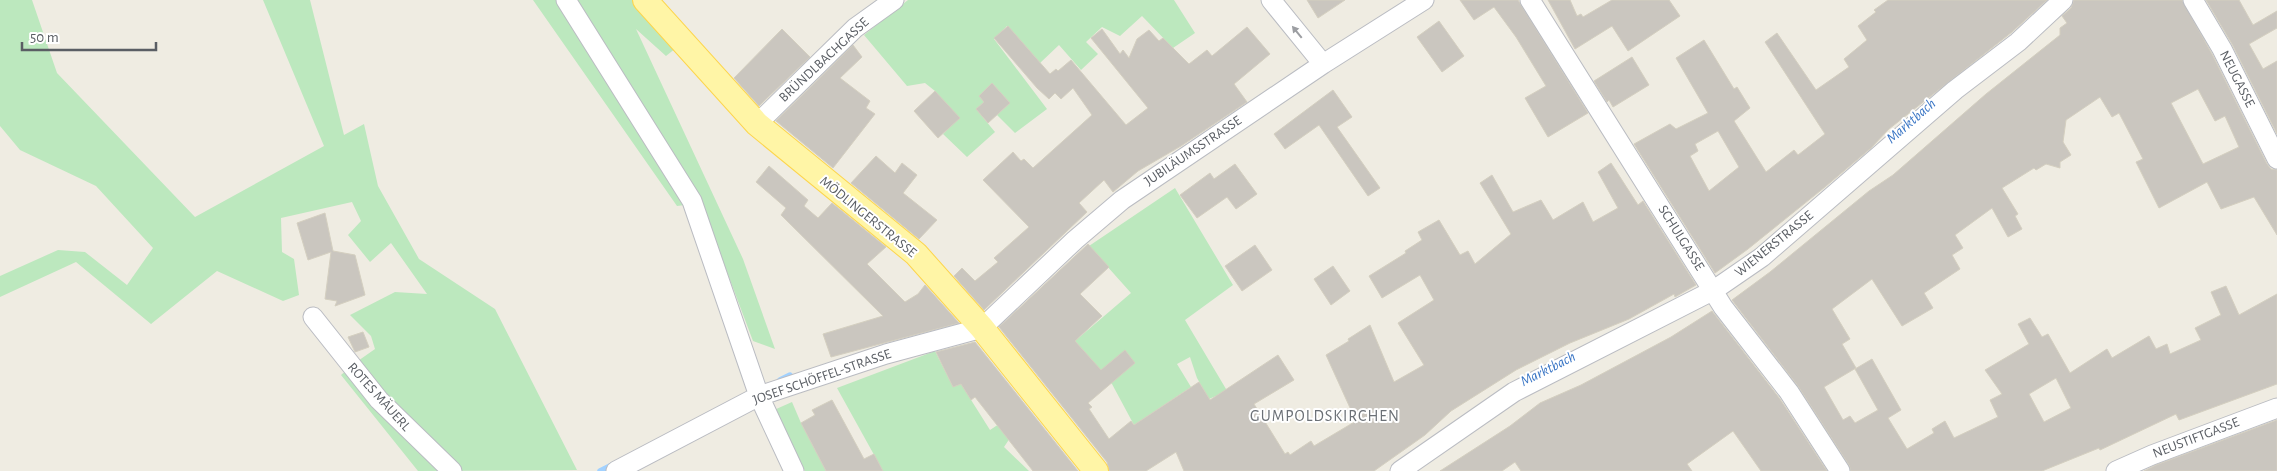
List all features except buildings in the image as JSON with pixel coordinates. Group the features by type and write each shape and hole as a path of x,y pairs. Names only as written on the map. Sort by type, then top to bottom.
{"main road":[{"name":"MÖDLINGERSTRASSE","path":"644,0 757,124 916,254 982,328 1096,471"}],"street":[{"path":"566,0 692,201 759,396 794,471"},
{"name":"BRÜNDLBACHGASSE","path":"757,124 855,28 894,0"},
{"path":"1271,0 1323,64"},
{"name":"JUBILÄUMSSTRASSE","path":"982,328 1075,240 1122,200 1323,64 1424,0"},
{"name":"SCHULGASSE","path":"1530,0 1724,306 1789,392 1840,471"},
{"name":"WIENERSTRASSE","path":"1400,471 1514,392 1714,290 1762,258 1955,90 2018,42 2062,0"},
{"name":"NEUGASSE","path":"2193,0 2222,49 2277,159"},
{"name":"ROTES MÄUERL","path":"313,317 379,400 452,471"},
{"name":"JOSEF SCHÖFFEL-STRASSE","path":"616,471 759,396 886,354 982,328"},
{"path":"759,396 766,440 782,471"},
{"name":"NEUSTIFTGASSE","path":"2116,471 2156,463 2277,408"}],"green space":[{"path":"0,0 32,0 57,73 195,217 324,146 263,0 310,0 344,135 364,124 378,186 419,259 495,309 577,470 418,471 341,375 375,349 371,336 350,315 395,292 427,294 391,243 370,262 348,235 361,221 352,202 281,218 282,252 294,259 299,295 283,301 217,271 151,324 76,262 0,297 0,276 58,250 85,252 127,285 153,248 96,186 20,150 0,126"},
{"path":"533,0 634,0 676,48 666,56 636,29 743,259 775,349 753,341 701,203 677,206"},
{"path":"908,0 1174,0 1195,33 1173,48 1142,16 1120,36 1102,27 1086,42 1098,54 1081,70 1059,45 1040,63 1007,26 994,39 1047,109 1015,133 997,115 1010,103 992,83 979,96 984,102 976,109 995,132 967,157 943,134 959,118 935,91 925,83 907,86 864,35"},
{"path":"1175,188 1233,285 1185,320 1270,463 1263,471 1216,396 1209,399 1197,378 1190,357 1177,364 1191,387 1134,425 1112,384 1075,341 1131,293 1089,246"},
{"path":"935,351 953,387 961,384 990,430 1005,420 1014,432 1004,447 1029,471 883,471 837,388"},
{"path":"792,402 826,471 805,471 774,410"}],"waterway":[{"path":"780,380 790,375"},
{"path":"600,471 614,464"}],"district":[{"name":"GUMPOLDSKIRCHEN","path":"1325,416"}],"water label":[{"name":"Marktbach","path":"1911,121"},
{"name":"Marktbach","path":"1548,369"}]}
